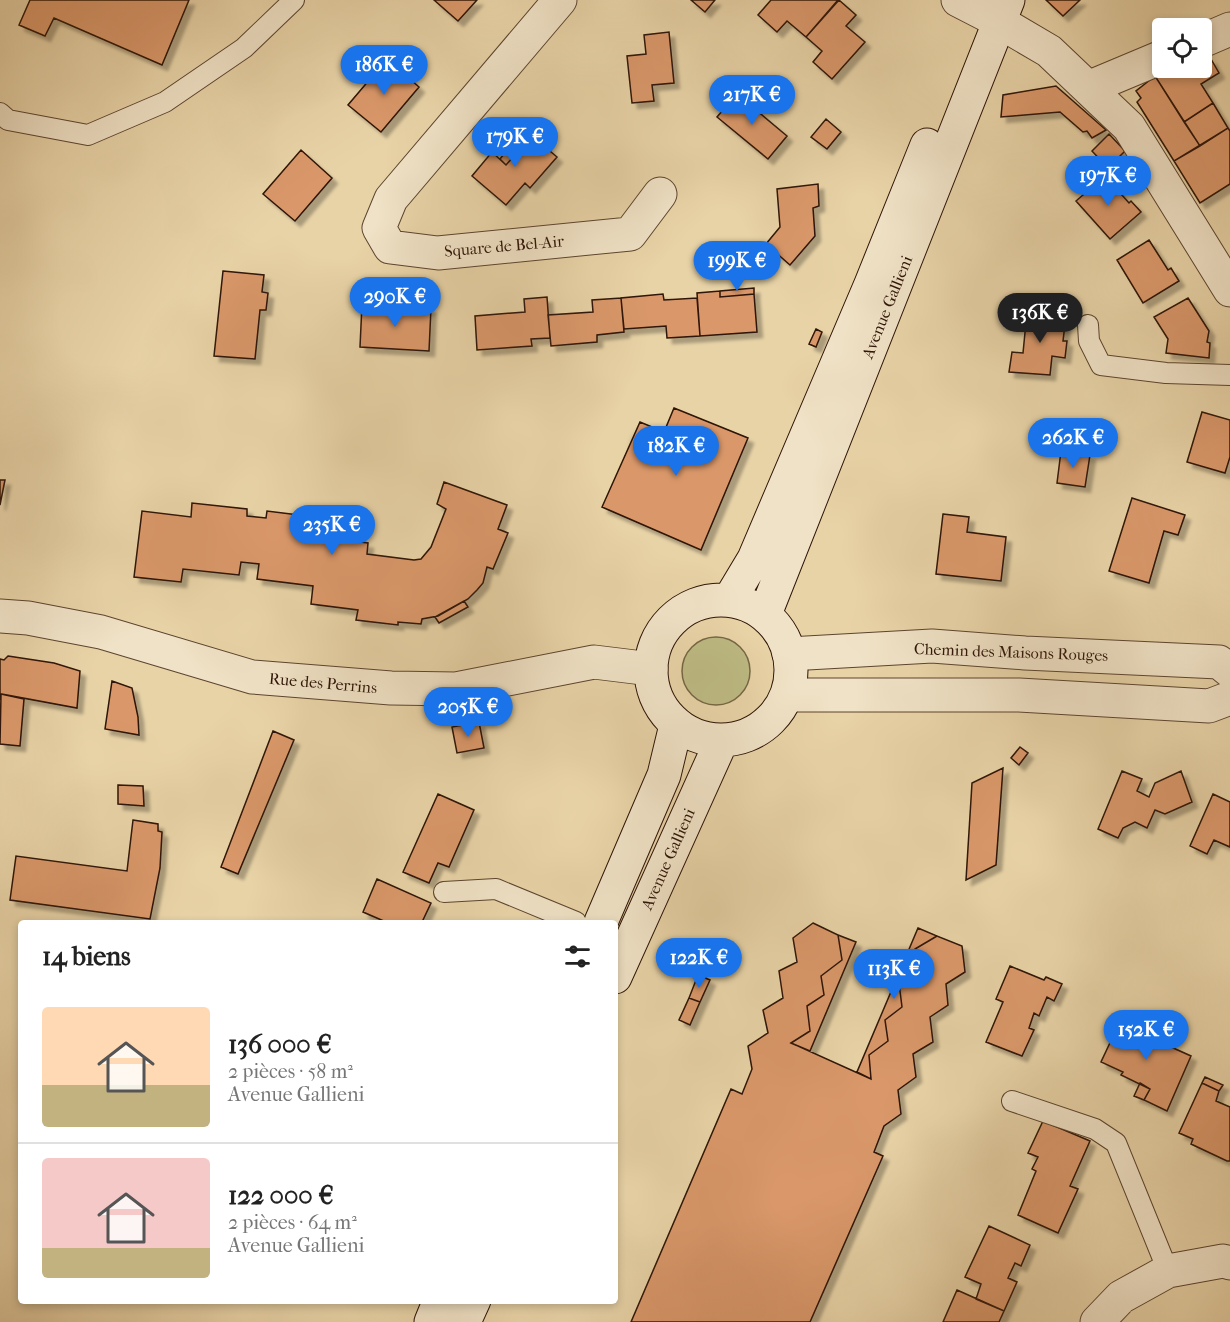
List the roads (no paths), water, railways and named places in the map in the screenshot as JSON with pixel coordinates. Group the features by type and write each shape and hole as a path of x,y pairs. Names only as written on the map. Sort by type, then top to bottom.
{"street":[{"name":"Square de Bel-Air","path":"560,0 391,199 379,228 390,247 438,253 630,234 660,194"},
{"path":"988,9 1049,51 1129,127 1230,290"},
{"name":"Avenue Gallieni","path":"730,599 754,559 867,294 950,87 988,9"},
{"name":"Avenue Gallieni","path":"765,614 988,9"},
{"path":"1212,37 1230,29"},
{"path":"1088,88 1152,61"},
{"path":"730,599 765,614 773,621 787,642 789,654 791,675 788,695 776,715 759,731 738,740 721,742 676,725 662,709 653,690 651,669 655,646 667,625 684,610 706,601 730,599"},
{"name":"Rue des Perrins","path":"0,616 28,618 101,632 252,677 263,678 391,688 456,689 594,662 651,669"},
{"name":"Chemin des Maisons Rouges","path":"789,654 932,646 1025,653 1219,662 1230,672"},
{"path":"788,695 1019,695 1209,706 1230,698"},
{"path":"602,920 664,775 676,725"},
{"name":"Avenue Gallieni","path":"618,963 623,940 721,742"},
{"path":"1097,1322 1121,1297 1168,1271 1223,1261 1230,1263"},
{"path":"431,1322 438,1304"},
{"path":"464,1322 472,1304"}],"lane":[{"path":"0,113 8,120 88,135 165,102 244,48 294,0"},
{"path":"1088,325 1089,341 1101,365 1166,373 1230,375"},
{"path":"444,892 496,889 571,920"},
{"path":"1012,1101 1095,1129 1116,1143 1168,1271"}]}
